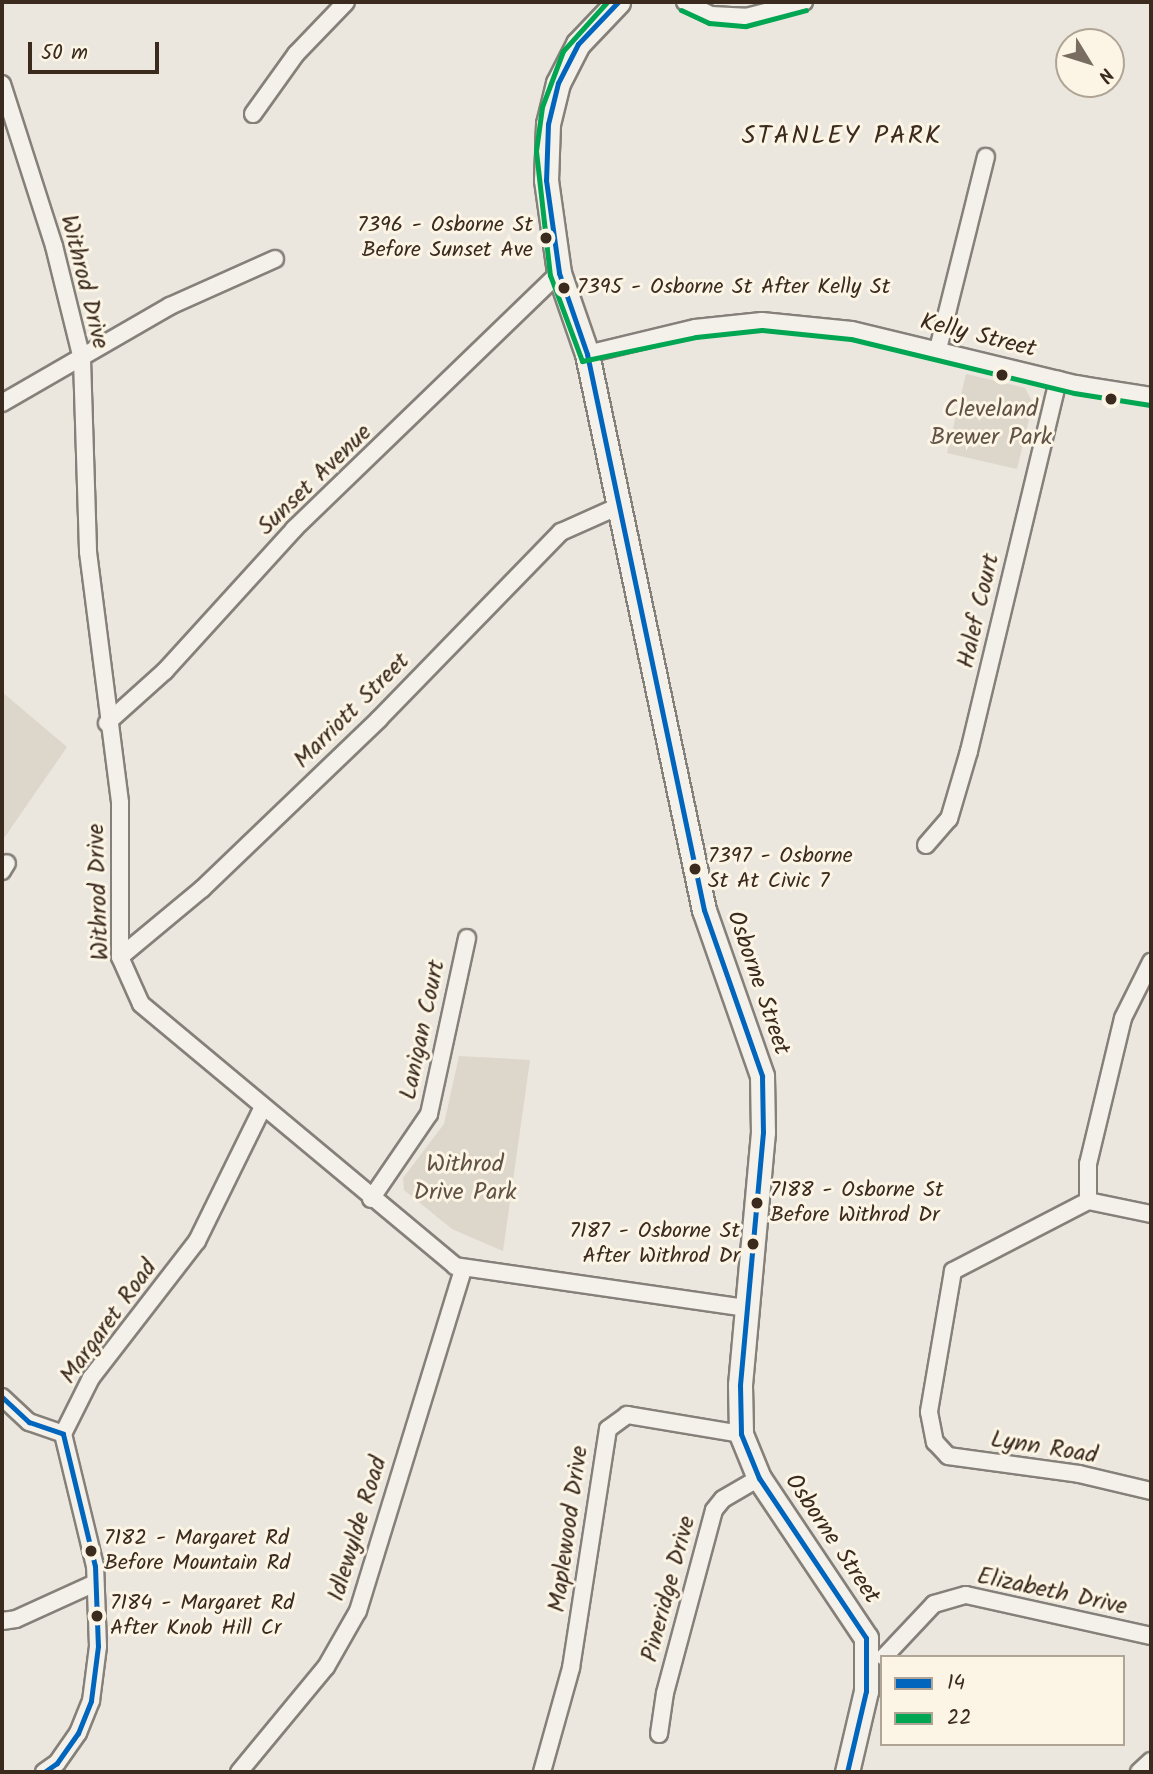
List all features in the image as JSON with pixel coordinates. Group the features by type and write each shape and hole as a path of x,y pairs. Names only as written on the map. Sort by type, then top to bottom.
{"street":[{"path":"253,114 296,54 346,2"},
{"name":"Osborne Street","path":"618,2 578,44 550,108 545,165 559,272 587,354 704,910 764,1087 746,1308 741,1434 759,1478 866,1638 866,1691 847,1772"},
{"path":"685,2 711,15 746,17 804,2"},
{"name":"Withrod Drive","path":"2,85 54,246 82,359 88,552 107,723 120,803 121,957 141,1004 263,1107 312,1143 371,1199 437,1254 463,1269 746,1308"},
{"path":"937,349 986,157"},
{"path":"2,403 170,306 275,259"},
{"name":"Sunset Avenue","path":"107,723 164,671 294,529 559,272"},
{"name":"Kelly Street","path":"587,354 695,328 762,321 852,330 1058,379 1151,396"},
{"name":"Halef Court","path":"926,845 949,819 969,751 1058,379"},
{"name":"Marriott Street","path":"121,957 202,889 380,719 561,532 619,506"},
{"name":"Lanigan Court","path":"371,1199 429,1114 467,938"},
{"path":"1151,962 1123,1018 1088,1164 1088,1201 1151,1214"},
{"name":"Margaret Road","path":"64,1434 90,1378 197,1241 263,1107"},
{"name":"Lynn Road","path":"1088,1201 953,1270 929,1412 935,1442 948,1456 1079,1474 1151,1491"},
{"name":"Idlewylde Road","path":"239,1772 326,1667 358,1611 463,1269"},
{"path":"2,1397 29,1422 64,1434 95,1583 98,1646 91,1701 78,1733 57,1763 44,1772"},
{"name":"Maplewood Drive","path":"542,1772 579,1624 608,1429 627,1415 741,1434"},
{"name":"Pineridge Drive","path":"659,1734 714,1510 759,1478"},
{"path":"2,1621 16,1619 95,1583"},
{"name":"Elizabeth Drive","path":"887,1655 934,1604 966,1595 1151,1636"},
{"name":"Elizabeth Drive","path":"866,1691 880,1665"},
{"path":"1139,1772 1151,1761"}],"green space":[{"name":"Cleveland Brewer Park","path":"966,374 1025,388 1033,403 1017,469 947,453"},
{"path":"2,692 67,747 2,841"},
{"name":"Withrod Drive Park","path":"459,1056 530,1060 503,1251 452,1229 404,1190 403,1178 444,1124"}],"transit line":[{"name":"22","path":"607,2 563,51 542,107 536,151 550,275 582,361 696,337 762,330 851,339 1074,393 1150,405"},
{"name":"14","path":"618,2 578,44 558,83 548,124 546,180 559,273 587,354 704,910 762,1076 763,1132 740,1385 741,1434 759,1478 866,1638 866,1691 847,1772"},
{"name":"22","path":"681,10 709,23 746,26 806,10"},
{"name":"14","path":"2,1397 29,1422 63,1434 95,1566 98,1646 91,1701 78,1733 57,1763 44,1772"}],"place":[{"name":"7396 - Osborne St Before Sunset Ave","path":"546,238"},
{"name":"7395 - Osborne St After Kelly St","path":"564,288"},
{"name":"7397 - Osborne St At Civic 7","path":"695,869"},
{"name":"7188 - Osborne St Before Withrod Dr","path":"757,1203"},
{"name":"7187 - Osborne St After Withrod Dr","path":"753,1244"},
{"name":"7182 - Margaret Rd Before Mountain Rd","path":"91,1551"},
{"name":"7184 - Margaret Rd After Knob Hill Cr","path":"97,1616"}],"district":[{"name":"STANLEY PARK","path":"842,137"}]}
